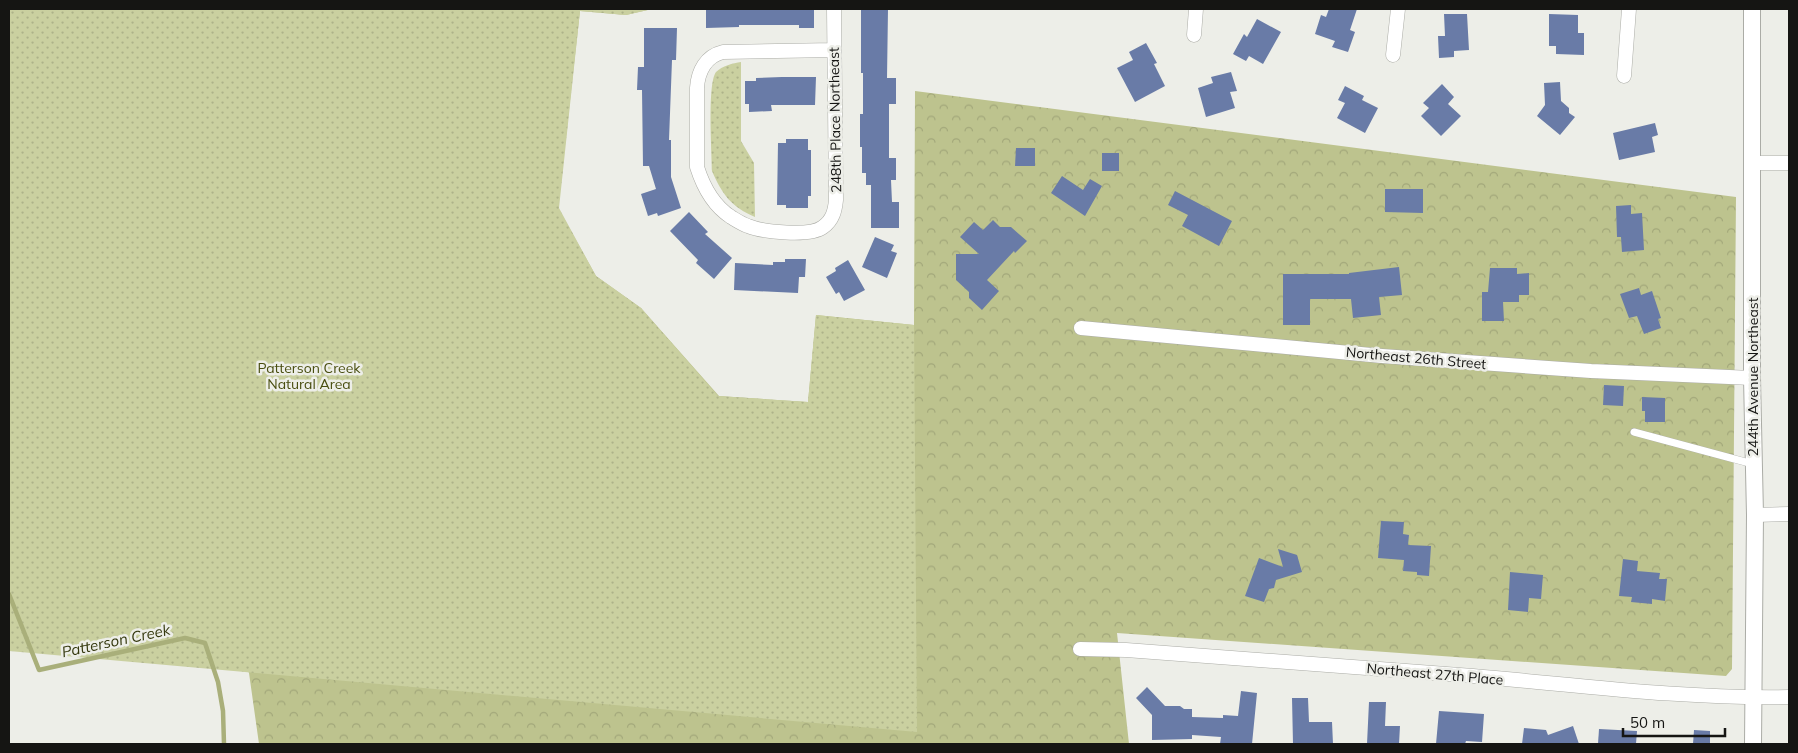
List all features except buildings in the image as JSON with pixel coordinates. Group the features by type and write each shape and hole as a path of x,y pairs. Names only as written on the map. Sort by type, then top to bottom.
{"street":[{"name":"248th Place Northeast","path":"834,9 836,200 834,212 823,227 814,232 762,230 748,226 730,216 709,194 697,167 697,88 700,73 708,60 716,54 724,52 834,50"},
{"path":"1194,35 1196,9"},
{"path":"1393,55 1398,9"},
{"path":"1624,76 1629,9"},
{"name":"244th Avenue Northeast","path":"1752,9 1752,378 1755,515 1753,744"},
{"path":"1753,163 1789,163"},
{"name":"Northeast 26th Street","path":"1081,328 1402,357 1591,371 1752,378"},
{"path":"1755,515 1789,514"},
{"name":"Northeast 27th Place","path":"1080,648 1473,676 1674,695 1753,698 1789,697"}],"lane":[{"path":"1634,432 1754,464"}],"green space":[{"name":"Patterson Creek Natural Area","path":"9,9 652,9 626,15 580,11 559,208 596,276 641,308 718,396 808,402 816,315 914,325 917,732 9,651"},
{"path":"98,9 652,9 626,15 580,11 558,208 596,276 641,308 719,396 808,402 816,315 914,325 915,91 1736,197 1732,669 1726,676 1117,633 1129,744 259,744 249,673 208,600"},
{"path":"741,62 741,141 754,163 755,217 740,209 728,199 712,171 711,104 713,79 716,72 721,68"}],"waterway":[{"name":"Patterson Creek","path":"9,594 39,670 185,638 205,643 218,682 223,711 224,744"}]}
